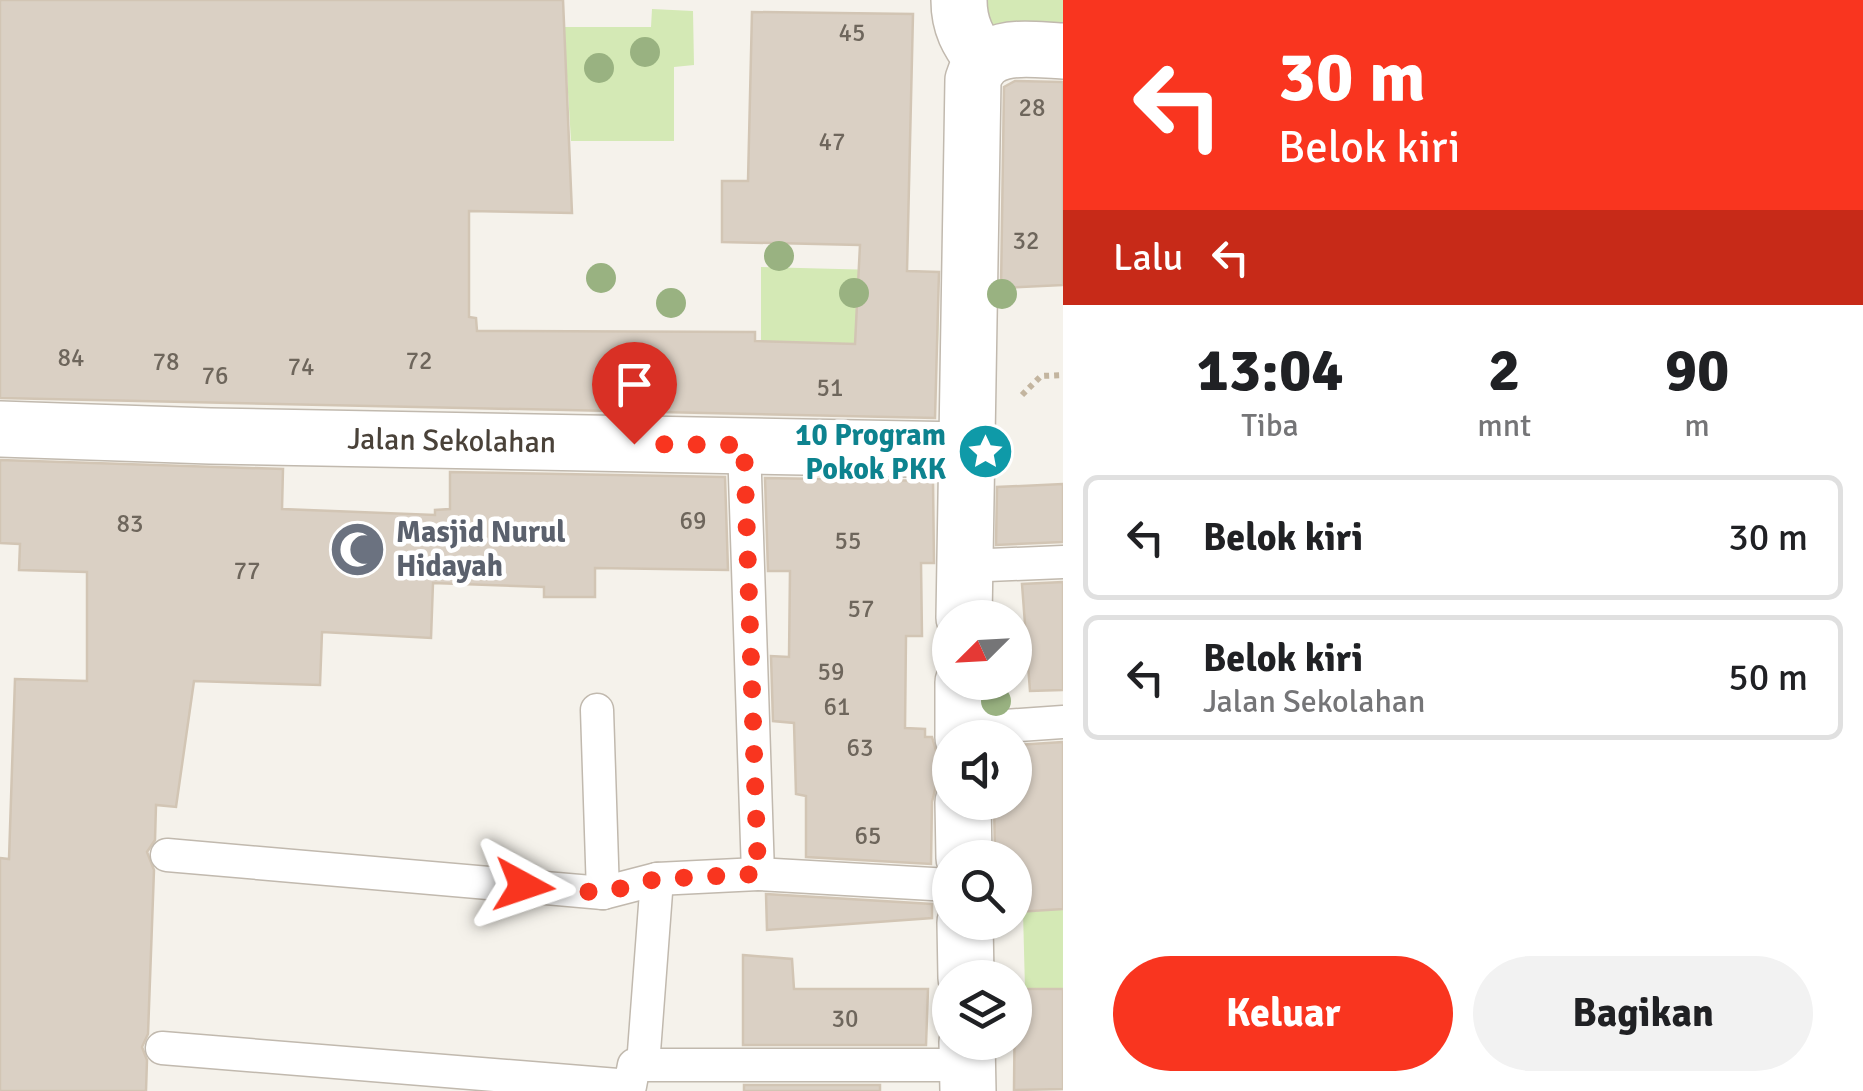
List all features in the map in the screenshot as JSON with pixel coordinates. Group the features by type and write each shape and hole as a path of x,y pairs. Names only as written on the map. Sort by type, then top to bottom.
{"street":[{"path":"959,0 963,32 983,61"},
{"path":"964,592 973,80 983,61 1002,50 1063,50"},
{"name":"Jalan Sekolahan","path":"0,429 966,450"}],"lane":[{"path":"744,445 758,874"},
{"path":"964,592 1063,562"},
{"path":"597,710 603,893"},
{"path":"963,716 1063,722"},
{"path":"167,855 603,893 656,879 758,874 932,884"},
{"path":"634,1081 656,879"},
{"path":"162,1048 482,1083 634,1081 967,1066"}],"green space":[{"path":"977,0 1063,0 1063,28 978,28"},
{"path":"652,9 693,11 694,65 674,67 674,141 571,141 564,27 651,27"},
{"path":"761,267 916,271 915,305 939,306 938,346 761,341"},
{"path":"1063,909 1063,989 1032,989 1032,960 1024,960 1024,940 1032,940 1032,911"}],"building":[{"path":"0,0 563,0 572,213 469,211 469,317 476,318 477,331 755,332 755,341 855,344 860,245 722,242 722,181 748,181 752,12 913,14 907,271 939,272 935,418 0,398"},
{"path":"1015,81 1063,82 1063,285 1001,288 1004,87"},
{"path":"0,460 283,469 282,509 435,515 435,510 450,509 450,472 725,477 728,570 595,568 595,597 544,597 544,587 433,583 431,638 322,632 320,685 194,681 176,807 156,805 155,840 147,852 154,870 148,1034 142,1047 147,1060 146,1091 0,1091 0,858 9,859 15,679 87,681 87,572 19,570 20,544 0,543"},
{"path":"765,478 933,481 934,563 921,563 922,636 906,636 905,728 925,729 925,737 932,737 931,864 806,857 806,796 796,794 794,723 773,721 771,656 789,657 790,571 768,571"},
{"path":"1063,484 1063,542 996,545 997,487"},
{"path":"1063,582 1063,690 1032,691 1032,600 1023,600 1022,584"},
{"path":"1063,742 1063,909 1032,911 1032,840 995,840 994,820 1032,820 1032,744"},
{"path":"766,894 932,904 932,918 767,930"},
{"path":"743,955 792,959 794,989 928,989 926,1045 743,1045"},
{"path":"1032,989 1063,989 1063,1089 1014,1090 1014,1060 1032,1060"},
{"path":"744,1085 880,1085 880,1091 744,1091"}],"place":[{"name":"10 Program Pokok PKK","path":"985,452"},
{"name":"Masjid Nurul Hidayah","path":"357,549"}],"route":[{"path":"524,886 603,893 656,879 758,874 744,445 634,444"}]}
